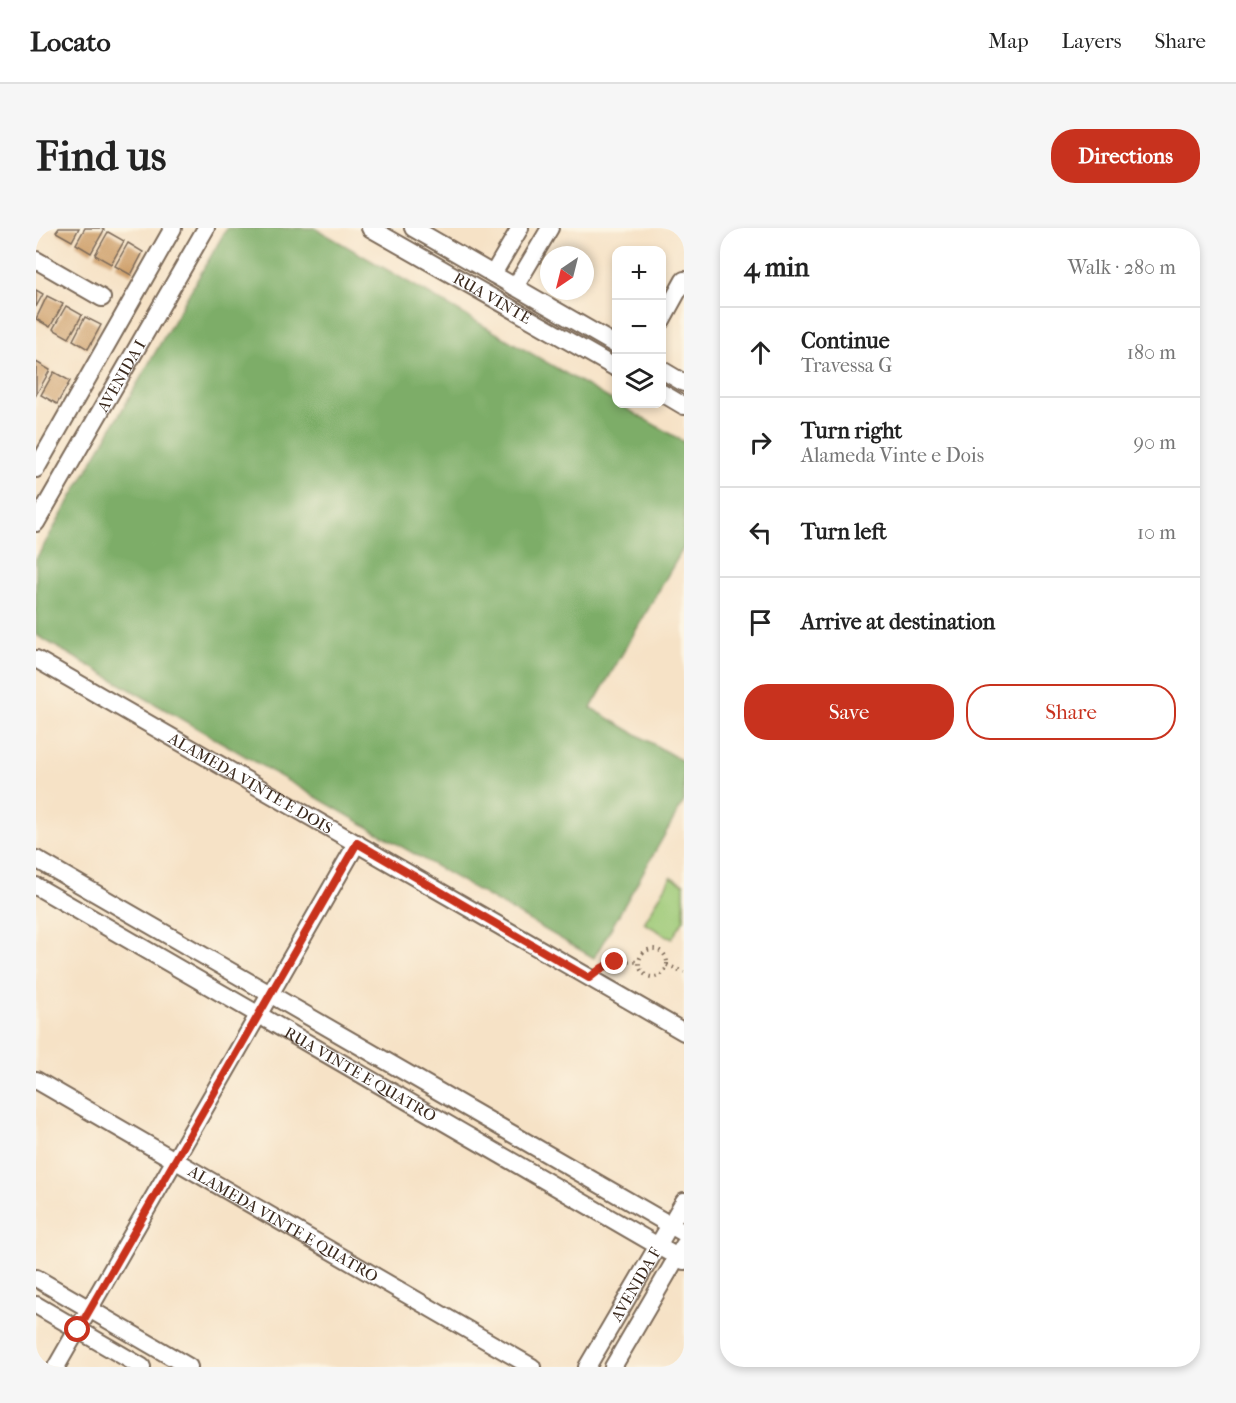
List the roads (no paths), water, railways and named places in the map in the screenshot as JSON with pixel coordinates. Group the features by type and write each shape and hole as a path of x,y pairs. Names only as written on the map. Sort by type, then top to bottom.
{"street":[{"name":"AVENIDA I","path":"36,469 173,228"},
{"name":"AVENIDA I","path":"36,523 206,228"},
{"name":"RUA VINTE","path":"370,228 612,366"},
{"name":"RUA VINTE","path":"413,228 612,343"},
{"path":"493,274 520,228"},
{"path":"515,287 550,228"},
{"path":"36,260 102,298"},
{"path":"666,313 684,280"},
{"path":"666,372 684,383"},
{"path":"666,395 684,406"},
{"name":"ALAMEDA VINTE E DOIS","path":"36,659 684,1032"},
{"path":"57,1367 357,843"},
{"name":"RUA VINTE E QUATRO","path":"36,859 677,1229"},
{"name":"RUA VINTE E QUATRO","path":"36,886 658,1245 682,1254"},
{"name":"ALAMEDA VINTE E QUATRO","path":"36,1080 532,1367"},
{"name":"AVENIDA F","path":"587,1367 658,1245 677,1229 684,1201"},
{"name":"AVENIDA F","path":"612,1367 682,1254"},
{"path":"36,1278 189,1367"},
{"path":"36,1305 142,1367"}]}
